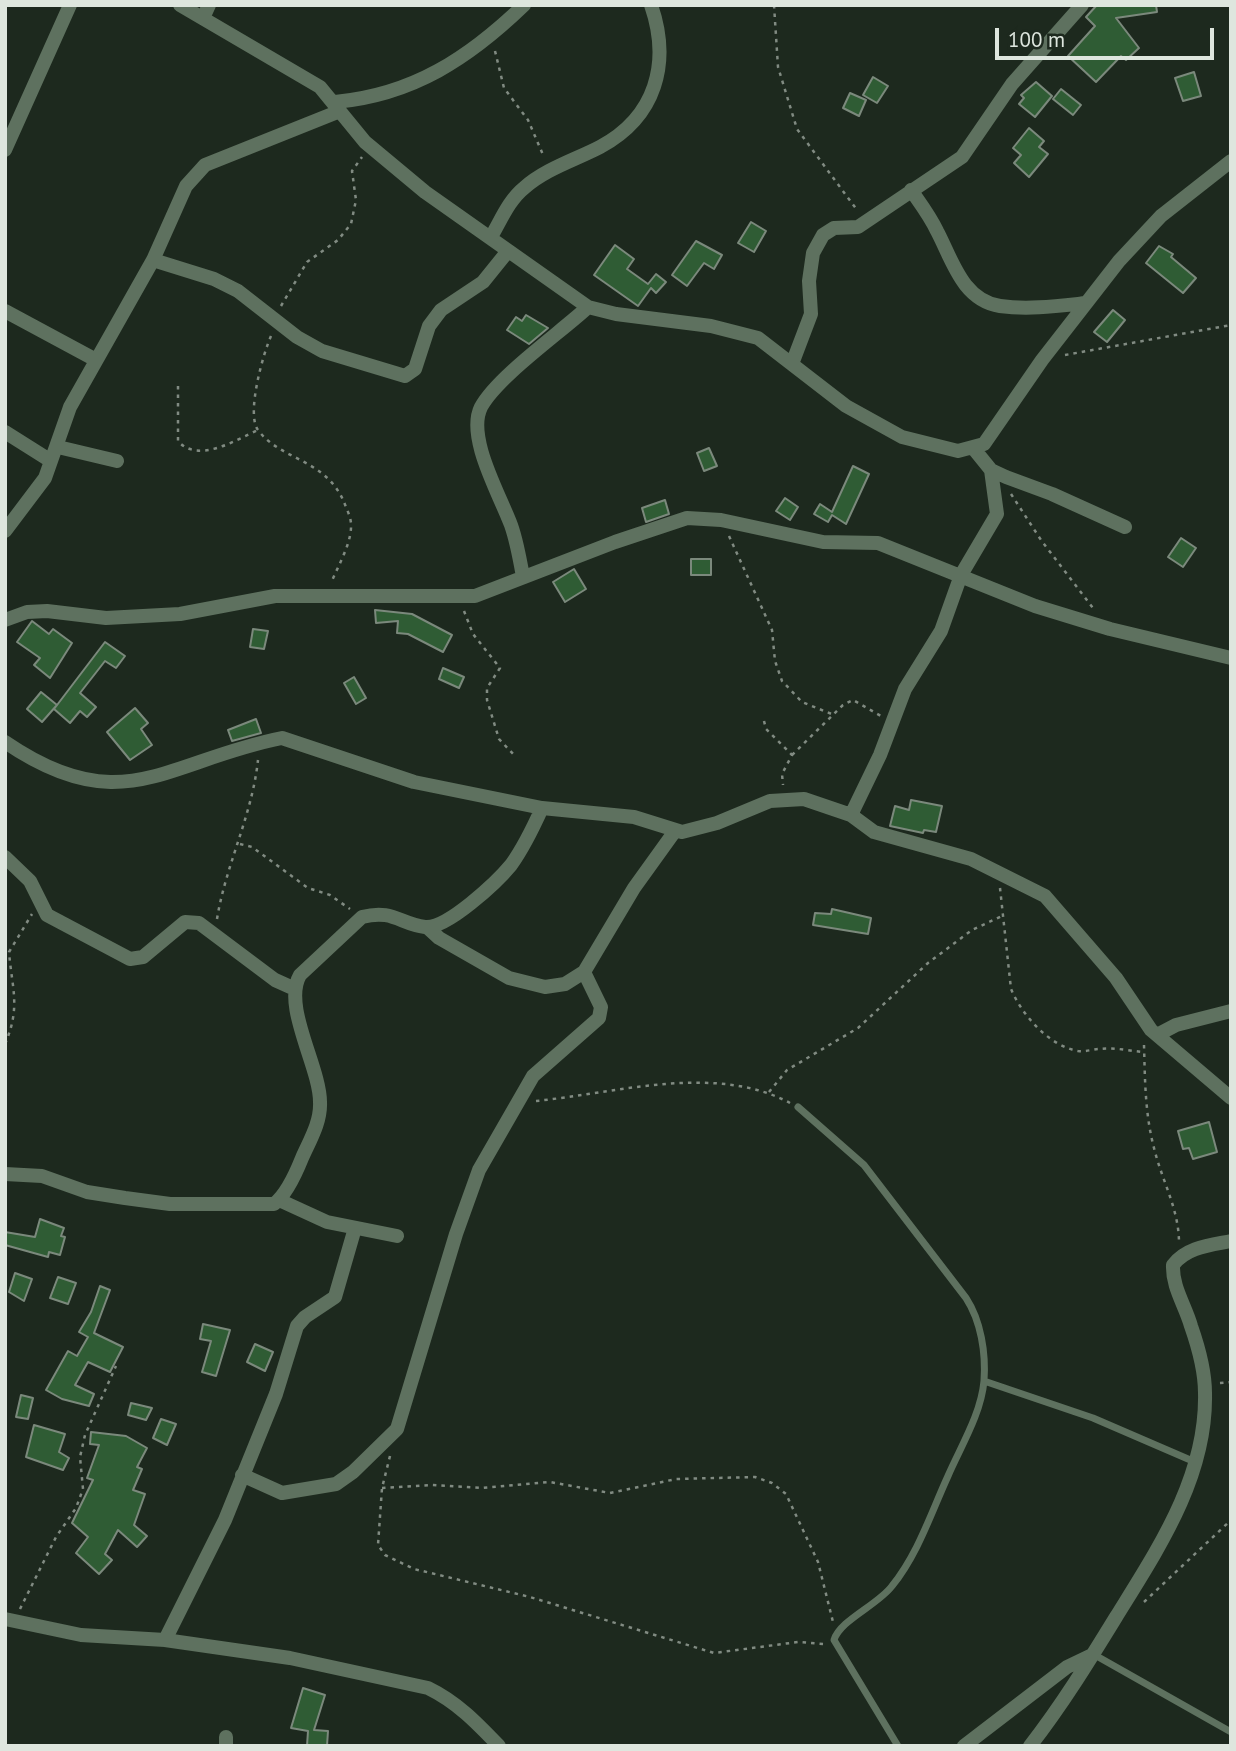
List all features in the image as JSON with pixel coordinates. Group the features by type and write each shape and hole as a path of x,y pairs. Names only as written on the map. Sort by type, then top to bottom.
{"street":[{"path":"5,150 70,5"},
{"path":"180,5 206,12 298,72 338,107 365,142 425,192 588,307 616,314 711,326 758,338 846,406 902,437 958,451 974,449 984,444 1042,360 1119,261 1161,216 1231,161"},
{"path":"5,531 29,502 58,447 70,407 153,260 186,186 205,165 338,107 432,74 489,38 524,5"},
{"path":"491,237 522,190 616,137 644,107 658,78 661,62 660,33 651,5"},
{"path":"792,364 811,314 809,281 813,253 829,230 852,229 944,172 962,157 1012,84 1082,5"},
{"path":"911,190 937,229 958,275 979,297 997,306 1037,307 1086,303"},
{"path":"153,260 226,284 255,302 309,345 334,357 405,376 415,369 429,326 441,310 483,282 508,251"},
{"path":"523,577 512,528 491,476 477,423 481,407 494,390 588,307"},
{"path":"5,311 96,360"},
{"path":"5,432 51,461"},
{"path":"58,447 117,461"},
{"path":"974,449 991,470 1006,478 1052,494 1125,527"},
{"path":"851,815 880,755 905,689 948,618 961,575 997,514 991,470"},
{"path":"5,620 27,612 47,611 106,618 180,614 275,596 475,596 687,518 721,520 823,542 878,543 1035,606 1110,629 1231,658"},
{"path":"5,742 67,776 92,782 124,783 196,765 259,743 282,738 298,741 414,782 542,808 634,817 675,831 689,831 717,823 788,798 820,803 851,815 874,832 971,859 1045,897 1116,978 1157,1035 1231,1098"},
{"path":"427,927 440,924 454,915 509,867 528,838 542,808"},
{"path":"5,1174 42,1175 87,1192 170,1203 274,1204 279,1200 314,1132 321,1104 295,989 300,975 362,917 376,913 402,917 427,927 492,970 523,984 545,987 565,984 584,972 634,888 675,831"},
{"path":"5,857 30,881 41,909 66,928 131,959 143,957 185,922 199,923 275,980 295,989"},
{"path":"242,1475 282,1493 336,1484 353,1472 397,1429 469,1194 479,1170 533,1076 547,1060 599,1018 601,1007 584,972"},
{"path":"1157,1035 1176,1024 1231,1011"},
{"path":"279,1200 327,1222 397,1236"},
{"path":"165,1640 225,1520 276,1394 297,1326 305,1317 335,1297 355,1228"},
{"path":"1030,1746 1093,1654 1155,1554 1180,1507 1196,1462 1205,1384 1191,1325 1174,1283 1173,1265 1179,1258 1196,1249 1231,1241"},
{"path":"10,1620 81,1634 165,1640 290,1658 428,1688 446,1696 499,1746"},
{"path":"964,1746 1067,1667 1093,1654"}],"lane":[{"path":"798,1107 864,1165 966,1298 975,1312 981,1334 984,1381 961,1447 930,1521 892,1587 876,1603 836,1632 835,1646 898,1746"},
{"path":"984,1381 1093,1418 1196,1462"},
{"path":"1093,1654 1231,1732"}],"path":[{"path":"774,5 775,56 797,129 811,152 846,192 864,222"},
{"path":"489,38 498,58 504,88 528,120 550,172"},
{"path":"327,597 351,533 348,513 328,478 258,430 255,421 257,386 285,298 307,262 338,240 351,224 355,200 352,171 364,154 365,142"},
{"path":"1042,360 1149,338 1231,325"},
{"path":"178,386 178,441 182,446 212,450 258,430"},
{"path":"1006,478 1012,496 1041,540 1095,610"},
{"path":"721,520 772,631 775,661 782,681 802,702 834,715"},
{"path":"460,598 473,634 500,668 487,688 487,700 499,739 515,756"},
{"path":"788,798 782,774 792,755 853,700 872,708 892,724"},
{"path":"764,721 766,729 792,755"},
{"path":"218,937 221,895 240,844 255,787 259,743"},
{"path":"240,844 252,847 308,888 330,895 362,917"},
{"path":"999,873 1011,989 1017,1003 1035,1025 1056,1041 1081,1052 1102,1048 1144,1052"},
{"path":"5,1044 14,1020 16,998 9,952 24,923 41,909"},
{"path":"769,1092 787,1070 858,1028 928,963 972,930 1004,915"},
{"path":"1144,1020 1149,1125 1179,1227 1179,1258"},
{"path":"518,1102 681,1084 733,1085 769,1092 798,1107"},
{"path":"10,1620 56,1536 76,1508 83,1489 80,1457 85,1435 116,1366"},
{"path":"391,1453 382,1488 378,1545 385,1555 414,1569 530,1597 714,1653 798,1643 835,1646"},
{"path":"382,1488 431,1485 482,1488 550,1482 610,1493 676,1479 755,1477 772,1483 790,1500 818,1562 836,1632"},
{"path":"1137,1608 1231,1520"}],"building":[{"path":"1097,5 1156,5 1157,12 1116,18 1139,48 1126,60 1121,56 1096,82 1068,56 1095,26 1086,17"},
{"path":"1194,72 1201,96 1183,101 1175,78"},
{"path":"873,77 888,86 877,103 863,95"},
{"path":"1036,82 1052,96 1035,117 1019,104 1024,98 1021,95"},
{"path":"1061,89 1081,105 1073,115 1053,99"},
{"path":"850,93 866,100 859,116 843,108"},
{"path":"1029,128 1044,141 1039,147 1048,154 1029,177 1014,163 1021,155 1013,148"},
{"path":"751,222 766,231 754,252 738,243"},
{"path":"696,241 722,255 714,269 704,263 687,286 672,275"},
{"path":"615,245 634,259 627,269 648,284 656,274 666,282 656,293 651,288 638,306 594,275"},
{"path":"1159,246 1173,254 1171,257 1196,278 1183,293 1146,263"},
{"path":"1113,310 1125,320 1107,342 1094,332"},
{"path":"526,315 548,328 529,344 507,330 516,317 522,321"},
{"path":"709,448 717,466 704,471 697,453"},
{"path":"853,466 869,474 846,524 832,515 828,522 814,514 820,504 832,512"},
{"path":"785,498 798,507 790,520 776,511"},
{"path":"665,500 669,514 646,522 642,508"},
{"path":"1181,538 1196,548 1183,567 1168,557"},
{"path":"691,559 711,559 711,575 691,575"},
{"path":"574,569 586,589 565,602 553,582"},
{"path":"375,610 412,614 452,635 443,652 408,634 397,633 398,621 376,623"},
{"path":"32,621 49,634 53,629 72,643 50,678 34,665 40,658 17,642"},
{"path":"253,629 268,631 264,649 250,647"},
{"path":"105,642 125,656 116,668 105,661 80,693 96,707 87,717 80,711 70,723 54,709"},
{"path":"443,668 464,677 459,688 439,679"},
{"path":"354,677 366,698 356,704 344,683"},
{"path":"41,692 57,705 42,722 27,709"},
{"path":"135,708 148,723 141,729 152,745 130,760 107,732"},
{"path":"256,719 261,733 232,741 228,730"},
{"path":"911,800 942,806 936,832 924,830 923,833 890,826 895,806 909,810"},
{"path":"832,909 871,918 868,934 813,925 815,913 831,914"},
{"path":"1209,1122 1217,1152 1193,1159 1189,1148 1183,1149 1178,1131"},
{"path":"40,1219 64,1228 61,1236 65,1237 60,1255 49,1252 48,1257 5,1245 5,1232 35,1237"},
{"path":"15,1273 32,1279 24,1301 9,1292"},
{"path":"58,1277 76,1283 68,1304 50,1298"},
{"path":"100,1286 110,1290 94,1333 123,1347 110,1372 88,1362 75,1385 94,1394 89,1406 62,1399 46,1390 68,1351 77,1356 88,1337 79,1332 91,1312"},
{"path":"203,1324 230,1330 216,1376 202,1372 211,1341 200,1339"},
{"path":"255,1344 273,1352 265,1371 247,1362"},
{"path":"21,1395 33,1398 28,1419 16,1417"},
{"path":"131,1403 152,1408 146,1420 128,1415"},
{"path":"161,1419 176,1424 167,1445 153,1438"},
{"path":"34,1425 65,1434 59,1452 69,1458 63,1470 26,1457"},
{"path":"91,1432 126,1436 147,1448 137,1467 142,1469 133,1490 145,1494 134,1525 147,1536 137,1547 118,1530 105,1554 112,1560 99,1574 76,1553 88,1537 72,1523 93,1480 87,1478 99,1445 90,1444"},
{"path":"303,1688 325,1695 314,1730 328,1731 327,1746 307,1746 308,1731 291,1728"}]}
